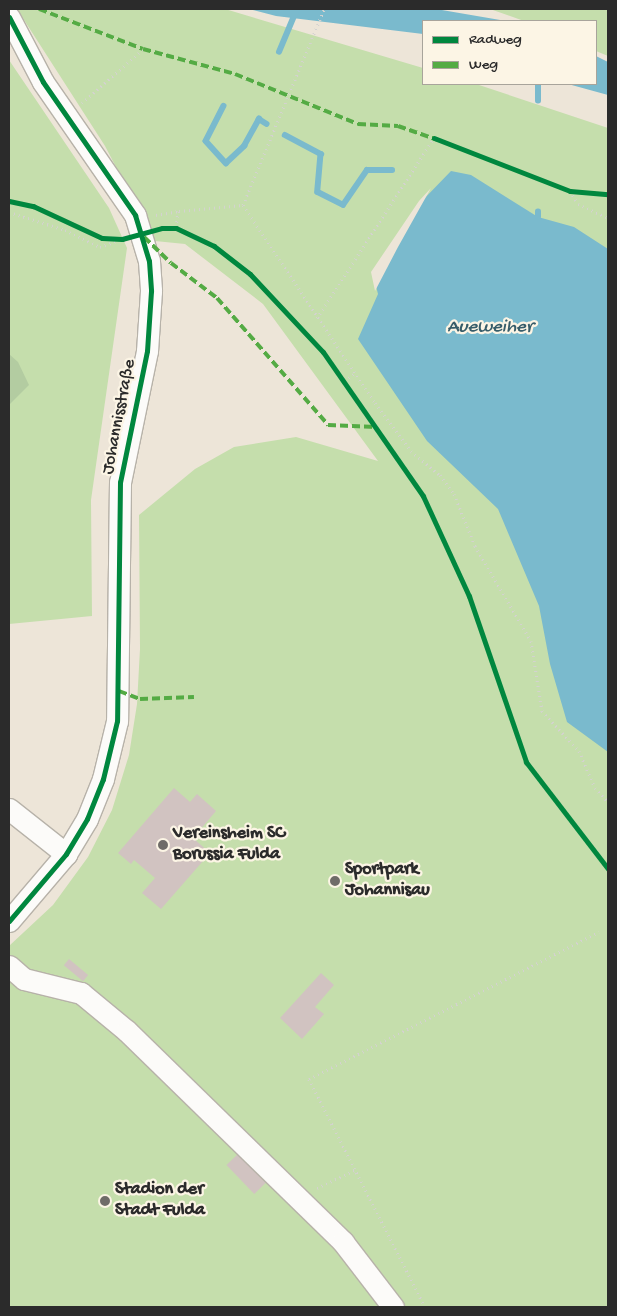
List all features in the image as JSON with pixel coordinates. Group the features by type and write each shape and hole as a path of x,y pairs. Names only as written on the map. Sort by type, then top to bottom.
{"street":[{"name":"Johannisstraße","path":"9,17 43,82 135,214 149,261 152,291 147,352 120,482 118,721 103,779 87,819 66,854 9,921"},
{"path":"9,809 66,854"},
{"path":"14,978 81,993 127,1031 343,1242 393,1307"}],"path":[{"path":"243,205 324,9"},
{"path":"76,109 143,49"},
{"path":"317,318 434,138"},
{"path":"570,191 578,204 608,218"},
{"path":"148,216 178,211 243,205"},
{"path":"243,205 354,374 411,451 440,475 454,494 475,546 531,641 542,711 579,751 595,788 608,802"},
{"path":"176,228 178,211"},
{"path":"9,212 46,223 100,247 122,239"},
{"path":"102,238 122,239"},
{"path":"344,381 354,374"},
{"path":"425,1307 309,1079 599,932"},
{"path":"312,1190 354,1170"}],"green space":[{"name":"Sportpark Johannisau","path":"17,9 225,9 422,68 422,85 479,85 608,128 608,1307 9,1307 9,946 53,905 88,857 112,810 129,755 137,704 140,649 139,515 195,469 234,447 296,437 378,461 263,304 185,244 155,241 105,146"},
{"path":"490,9 608,9 608,56 597,51 597,20 521,20"},
{"path":"9,60 109,208 127,248 91,500 92,616 9,624"},
{"path":"9,354 18,362 29,385 9,405"}],"water":[{"path":"249,9 436,9 500,20 422,20 422,34 276,16"},
{"path":"597,56 608,62 608,95 572,85 597,85"},
{"name":"Aueweiher","path":"451,171 471,175 538,217 574,227 608,249 608,752 567,722 550,664 539,606 498,509 427,441 358,339 378,294 373,274 421,202"}],"pier":[{"path":"431,188 375,291 371,272 419,201"}],"building":[{"name":"Vereinsheim SC Borussia Fulda","path":"174,788 190,802 197,794 216,811 193,838 210,853 161,909 142,893 155,878 134,860 131,864 118,853"},
{"path":"69,959 88,975 83,981 64,965"},
{"path":"321,973 334,985 315,1007 324,1014 302,1039 280,1018"},
{"path":"238,1154 266,1183 254,1194 226,1165"}],"waterway":[{"path":"279,52 297,9"},
{"path":"538,85 538,101"},
{"path":"224,106 206,141 226,163 244,146 259,119 267,124"},
{"path":"285,135 321,154 318,192 343,205 367,170 392,170"},
{"path":"538,212 538,217"}],"marked path":[{"path":"39,9 143,49 235,74 358,124 398,126 438,140"},
{"path":"144,237 171,263 217,298 328,425 376,427"},
{"path":"119,691 140,699 194,697"}],"cycle path":[{"path":"9,17 43,82 135,215 149,261 151,291 147,351 120,482 117,721 103,779 87,819 66,854 9,921"},
{"path":"434,138 570,191 608,194"},
{"path":"9,201 33,206 102,238 122,239 162,228 176,228 214,246 250,274 323,352 423,496 469,596 526,762 608,869"}],"place":[{"name":"Vereinsheim SC Borussia Fulda","path":"163,845"},
{"name":"Sportpark Johannisau","path":"335,881"},
{"name":"Stadion der Stadt Fulda","path":"105,1201"}]}
